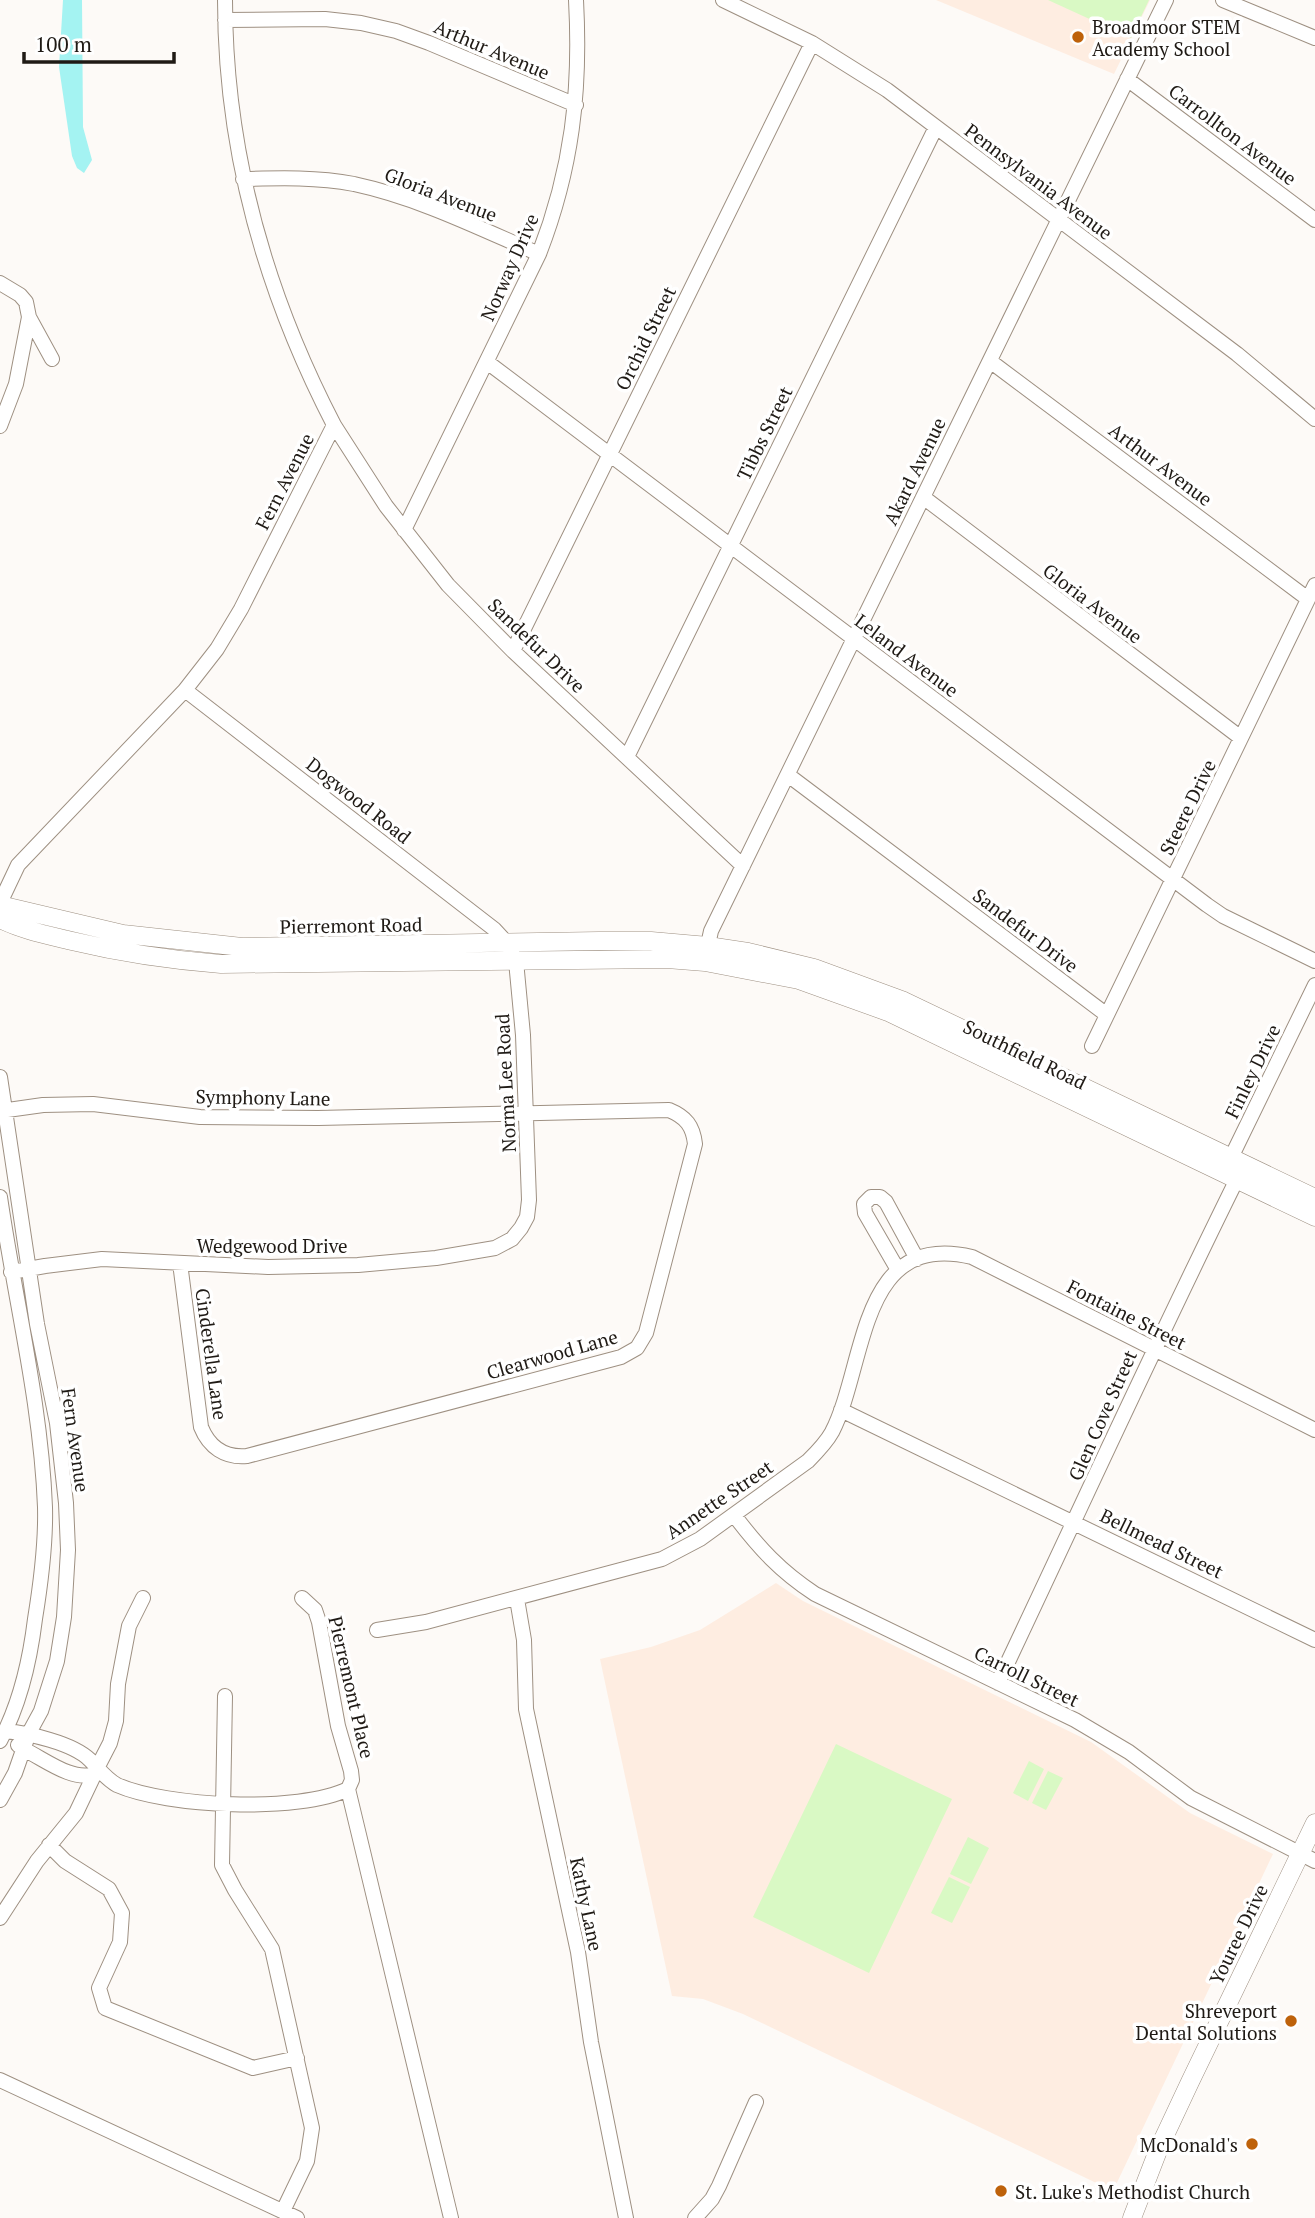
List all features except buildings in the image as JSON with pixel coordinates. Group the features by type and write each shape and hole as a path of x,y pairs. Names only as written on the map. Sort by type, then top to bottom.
{"main road":[{"name":"Pierremont Road","path":"0,904 123,934 256,956"},
{"name":"Pierremont Road","path":"0,919 49,936 138,955 209,963 256,956 454,953 516,961 648,959 706,954"},
{"name":"Pierremont Road","path":"454,953 507,943 652,941 706,954"},
{"name":"Southfield Road","path":"706,954 791,961 833,982 886,993 965,1039 1234,1169 1315,1217"},
{"name":"Southfield Road","path":"1234,1169 1315,1198"},
{"name":"Youree Drive","path":"1132,2218 1159,2148 1189,2082 1308,1857 1315,1823"}],"street":[{"name":"Fern Avenue","path":"0,904 18,865 185,690 217,649 241,609 334,425 293,339 268,273 243,179 231,105 225,0"},
{"name":"Norway Drive","path":"404,530 539,254 562,187 576,105 576,0"},
{"name":"Pennsylvania Avenue","path":"723,0 812,43 867,76 1237,354 1315,419"},
{"name":"Akard Avenue","path":"706,954 711,931 1166,0"},
{"path":"1223,0 1315,38"},
{"name":"Arthur Avenue","path":"225,20 325,19 396,31 576,105"},
{"name":"Orchid Street","path":"513,651 812,43"},
{"name":"Carrollton Avenue","path":"1127,79 1315,220"},
{"name":"Tibbs Street","path":"627,757 936,127"},
{"name":"Gloria Avenue","path":"243,179 294,177 379,190 432,208 539,254"},
{"path":"0,283 20,295 26,302 30,317 52,359"},
{"path":"0,426 16,384 30,317"},
{"name":"Leland Avenue","path":"487,362 1223,916 1315,961"},
{"name":"Arthur Avenue","path":"990,362 1308,599"},
{"name":"Sandefur Drive","path":"334,425 358,465 404,530 448,585 513,651 743,866"},
{"name":"Gloria Avenue","path":"923,498 1241,738"},
{"name":"Steere Drive","path":"1092,1046 1315,585"},
{"name":"Dogwood Road","path":"185,690 472,912 507,943"},
{"name":"Sandefur Drive","path":"788,775 1107,1015"},
{"name":"Norma Lee Road","path":"507,943 516,961 523,1035 529,1200 523,1223"},
{"name":"Finley Drive","path":"1234,1169 1315,985"},
{"name":"Fern Avenue","path":"0,1077 2,1110 44,1366 57,1423 68,1550 64,1617 57,1661 41,1711 29,1733 15,1773 0,1800"},
{"name":"Symphony Lane","path":"2,1110 93,1104 220,1118 527,1113"},
{"name":"Clearwood Lane","path":"213,1446 229,1455 247,1457 621,1357 636,1348 646,1333 657,1292 695,1144 693,1130 687,1121 668,1110 527,1113"},
{"name":"Glen Cove Street","path":"998,1683 1075,1522 1234,1169"},
{"name":"Fern Avenue","path":"0,1196 37,1420 45,1510 42,1573 32,1644 18,1696 3,1736"},
{"path":"898,1270 865,1213 864,1203 871,1197 880,1197 886,1202 917,1259"},
{"name":"Wedgewood Drive","path":"11,1272 102,1259 303,1267 436,1258 501,1246 512,1239 523,1223"},
{"name":"Fontaine Street","path":"917,1259 930,1254 947,1253 972,1257 1315,1430"},
{"name":"Annette Street","path":"377,1630 426,1622 517,1599 662,1559 694,1543 808,1461 832,1433 872,1308 882,1286 898,1270 917,1259"},
{"name":"Cinderella Lane","path":"180,1263 201,1427 213,1446"},
{"name":"Bellmead Street","path":"841,1410 1315,1640"},
{"name":"Carroll Street","path":"734,1515 763,1553 781,1571 815,1594 1111,1740 1191,1798 1308,1857"},
{"path":"0,1918 37,1861 76,1813 110,1743 116,1721 118,1684 129,1626 143,1598"},
{"name":"Pierremont Place","path":"302,1598 315,1609 324,1643 338,1726 351,1771 352,1780 348,1789 451,2218"},
{"name":"Kathy Lane","path":"517,1599 524,1640 526,1709 578,1952 591,2042 626,2218"},
{"path":"225,1696 222,1865 234,1890 272,1949 312,2128 307,2161 283,2211"},
{"path":"3,1736 29,1733 89,1759 115,1784 147,1795 186,1802 292,1802 337,1795 348,1789"},
{"path":"3,1736 74,1774 89,1776 97,1769"},
{"path":"50,1845 65,1861 109,1889 122,1913 120,1942 99,1989 105,2008 253,2068 297,2059"},
{"path":"0,2080 297,2218"},
{"path":"695,2218 712,2199 719,2186 756,2102"}],"shaded area":[{"name":"Broadmoor STEM Academy School","path":"936,0 1150,0 1114,74"},
{"path":"776,1583 803,1601 1091,1742 1190,1813 1273,1854 1113,2191 743,2014 703,1999 672,1996 600,1659 651,1647 700,1630"}],"green space":[{"path":"1048,0 1149,0 1131,38"},
{"path":"836,1744 952,1799 869,1973 753,1917"},
{"path":"1029,1761 1044,1769 1028,1801 1013,1793"},
{"path":"1048,1771 1063,1778 1046,1810 1032,1803"},
{"path":"968,1837 989,1848 971,1884 950,1874"},
{"path":"949,1877 970,1887 952,1923 931,1913"}],"water":[{"path":"63,0 82,0 83,127 92,160 84,173 77,168 72,156 59,67"}],"place":[{"name":"Broadmoor STEM Academy School","path":"1078,37"},
{"name":"Shreveport Dental Solutions","path":"1291,2021"},
{"name":"McDonald's","path":"1252,2144"},
{"name":"St. Luke's Methodist Church","path":"1001,2191"}]}
